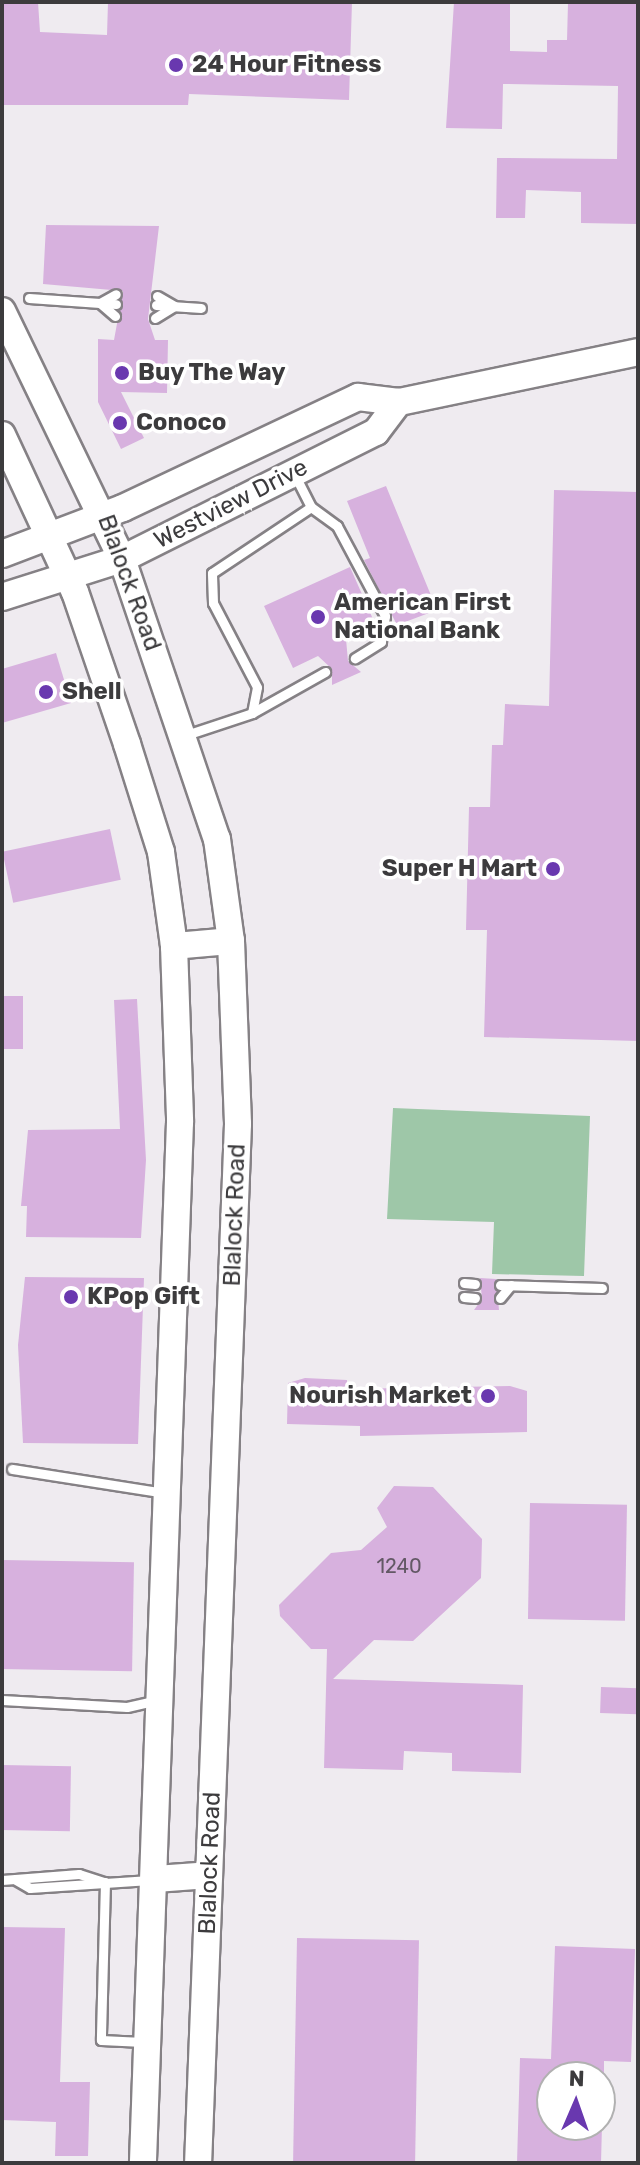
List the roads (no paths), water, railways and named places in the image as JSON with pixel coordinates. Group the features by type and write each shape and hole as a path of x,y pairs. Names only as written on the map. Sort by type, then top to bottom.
{"main road":[{"name":"Blalock Road","path":"2,311 106,514 217,839 231,941 238,1124 198,2163"},
{"name":"Westview Drive","path":"2,554 106,514 358,397 399,402 638,352"},
{"name":"Westview Drive","path":"2,597 122,559 376,432 399,402"},
{"path":"2,435 68,576 152,818 174,946 180,1122 143,2163"},
{"path":"174,946 231,941"},
{"path":"155,1879 209,1875"}],"lane":[{"path":"29,298 100,303 116,299"},
{"path":"156,300 174,306 201,308"},
{"path":"100,303 115,316"},
{"path":"155,318 174,306"},
{"path":"293,473 311,507 337,526 385,616 381,642 355,658"},
{"path":"252,713 257,687 213,603 212,573 311,507"},
{"path":"183,736 252,713 325,672"},
{"path":"500,1298 505,1285 602,1288"},
{"path":"12,1469 169,1493"},
{"path":"2,1700 127,1707 161,1699"},
{"path":"2,1880 16,1880 30,1888 155,1879"},
{"path":"105,1882 101,2040 148,2042"}],"place":[{"name":"24 Hour Fitness","path":"176,65"},
{"name":"Buy The Way","path":"122,373"},
{"name":"Conoco","path":"120,423"},
{"name":"American First National Bank","path":"318,617"},
{"name":"Shell","path":"46,692"},
{"name":"Super H Mart","path":"553,869"},
{"name":"KPop Gift","path":"71,1297"},
{"name":"Nourish Market","path":"488,1396"}]}
